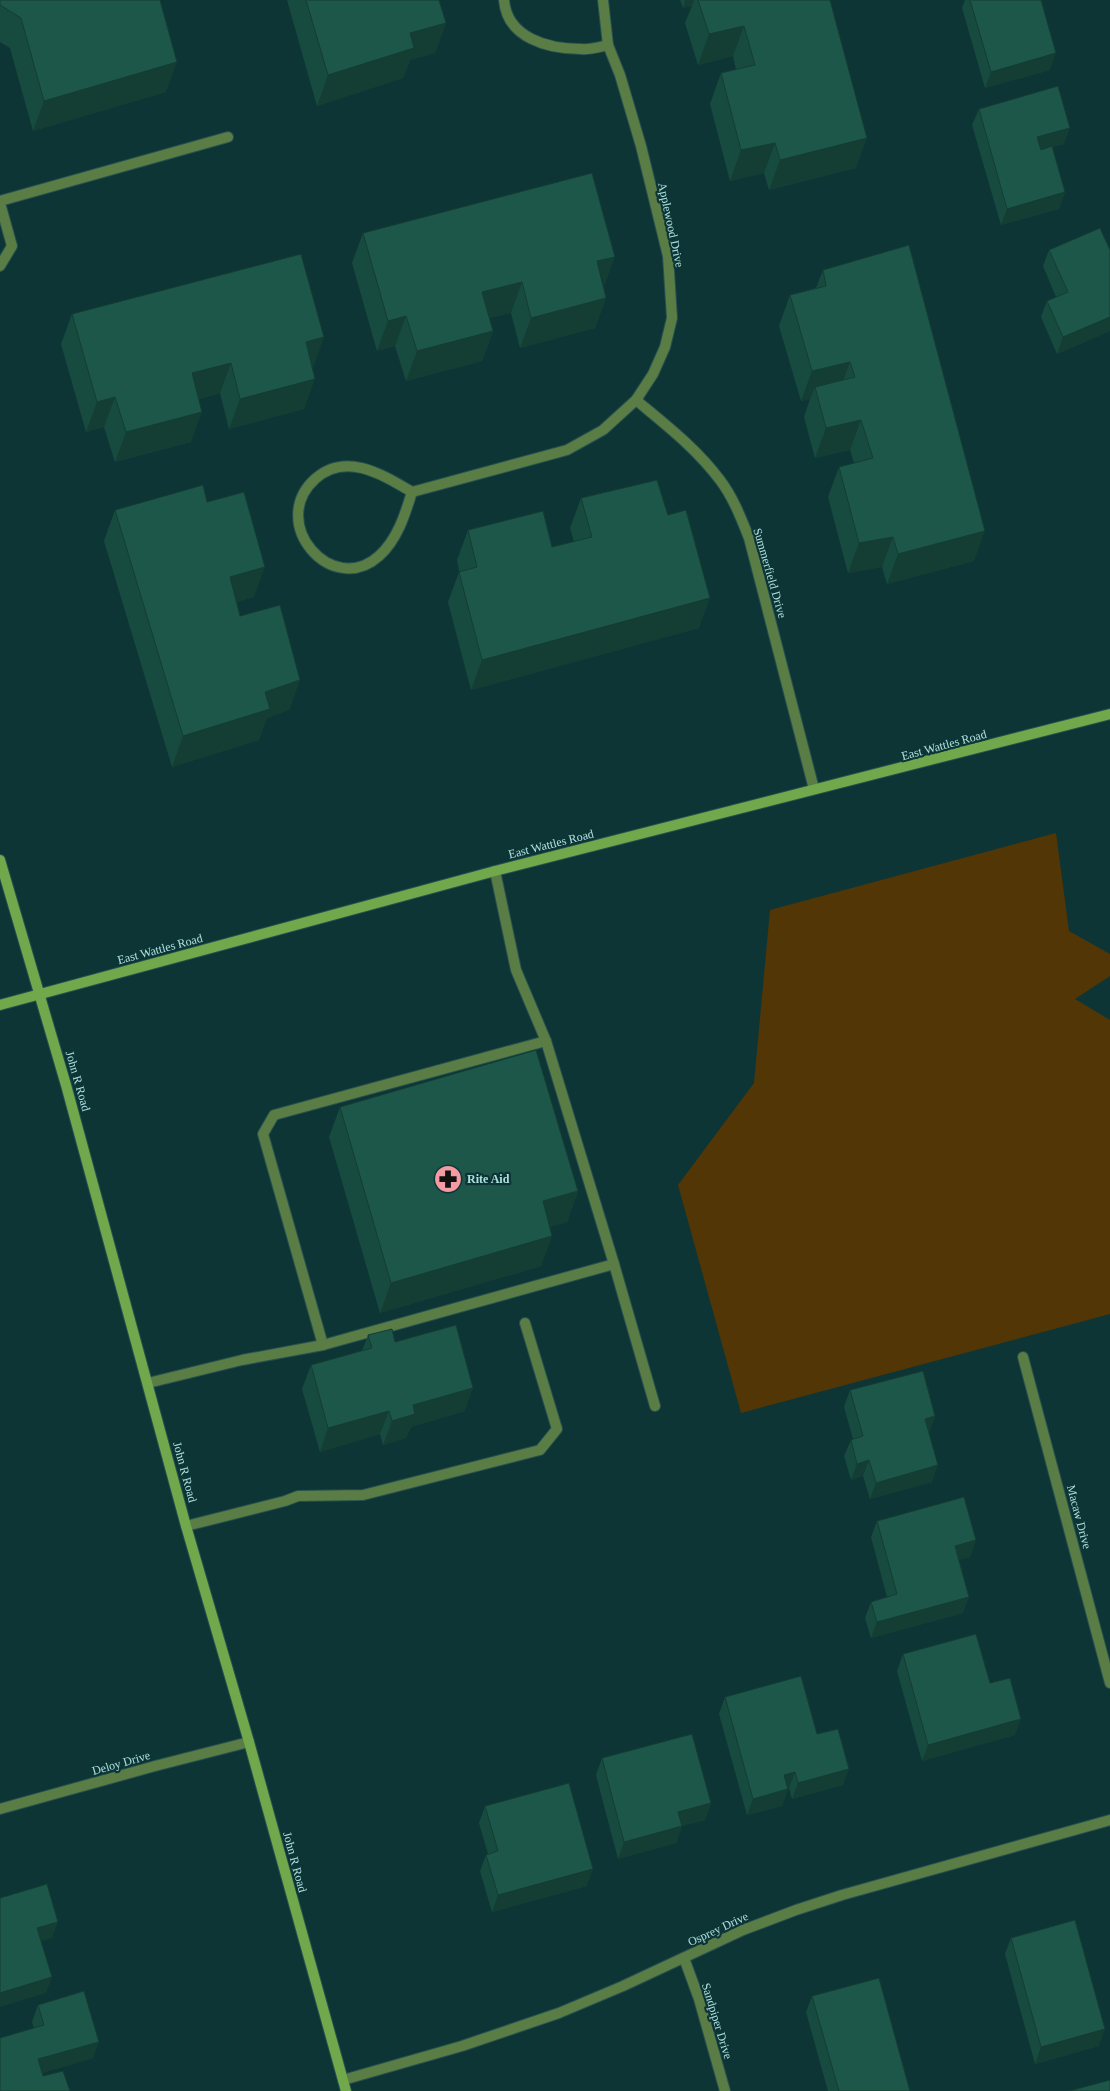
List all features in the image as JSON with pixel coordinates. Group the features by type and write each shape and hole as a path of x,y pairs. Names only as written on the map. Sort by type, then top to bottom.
{"main road":[{"name":"East Wattles Road","path":"0,1005 495,871 1110,714"},
{"name":"John R Road","path":"0,860 38,995 69,1094 186,1526 250,1742 346,2091"}],"street":[{"path":"504,0 509,19 517,30 529,38 565,48 583,50 608,45"},
{"name":"Applewood Drive","path":"412,492 567,450 603,430 636,400 653,374 665,347 672,318 668,256 638,137 620,75 608,45 603,0"},
{"path":"0,266 12,246 0,202 228,137"},
{"name":"Summerfield Drive","path":"636,400 687,441 721,480 737,509 749,538 814,789"},
{"path":"354,465 374,471 412,492 400,527 390,543 378,557 365,564 350,568 334,566 320,559 304,541 299,527 299,503 307,486 322,473 338,467 354,465"},
{"path":"495,871 516,970 546,1041 655,1406"},
{"path":"323,1345 263,1134 274,1115 546,1041"},
{"path":"148,1383 242,1360 323,1345 614,1264"},
{"path":"186,1526 298,1496 363,1495 540,1450 557,1429 525,1323"},
{"name":"Macaw Drive","path":"1023,1357 1110,1684"},
{"name":"Deloy Drive","path":"0,1810 156,1766 250,1742"},
{"name":"Osprey Drive","path":"343,2080 471,2043 559,2013 743,1930 796,1910 852,1892 1110,1820"},
{"name":"Sandpiper Drive","path":"684,1958 699,1999 725,2091"}],"shaded area":[{"path":"1056,833 1069,931 1110,954 1110,976 1075,999 1110,1020 1110,1314 741,1413 678,1185 754,1083 770,910"}],"building":[{"path":"0,0 160,0 177,62 44,101 21,18 0,5"},
{"path":"306,0 439,0 446,23 410,33 414,48 328,75"},
{"path":"698,0 830,0 867,138 780,160 775,143 741,150 721,73 755,65 744,26 709,34"},
{"path":"970,0 1041,0 1056,53 991,72"},
{"path":"1058,86 1070,128 1037,137 1041,150 1052,146 1065,192 1007,209 979,109"},
{"path":"592,173 615,257 597,261 606,298 531,318 522,282 482,292 493,331 417,351 406,316 388,321 363,233"},
{"path":"1100,228 1110,250 1110,317 1063,337 1047,301 1068,292 1049,250"},
{"path":"909,245 985,531 898,554 893,537 859,543 839,467 873,458 861,420 826,428 815,387 855,377 850,362 812,371 790,295 826,286 823,270"},
{"path":"301,254 324,337 306,342 315,379 240,399 231,363 192,373 202,412 126,432 115,397 97,402 72,314"},
{"path":"657,480 668,515 686,510 710,598 482,660 459,572 477,567 468,530 543,511 552,547 592,537 581,498"},
{"path":"203,485 207,502 244,492 265,567 230,577 240,616 280,605 300,680 265,692 270,709 183,736 115,510"},
{"name":"Rite Aid","path":"536,1050 578,1191 543,1201 552,1236 391,1283 340,1107"},
{"path":"456,1325 473,1388 413,1405 415,1414 392,1421 389,1411 328,1428 311,1365 372,1348 368,1335 392,1329 395,1342"},
{"path":"923,1371 935,1416 925,1419 938,1465 876,1483 869,1460 857,1464 851,1440 863,1436 850,1390"},
{"path":"964,1497 976,1540 955,1546 969,1597 877,1622 871,1602 897,1594 877,1521"},
{"path":"976,1634 990,1683 1010,1678 1021,1719 928,1745 903,1654"},
{"path":"801,1676 817,1734 838,1729 849,1769 798,1783 795,1772 784,1775 788,1789 753,1799 725,1697"},
{"path":"692,1734 711,1803 678,1812 682,1826 624,1842 602,1758"},
{"path":"569,1783 593,1869 498,1895 486,1855 498,1851 485,1806"},
{"path":"47,1884 58,1922 37,1928 52,1977 0,1993 0,1898"},
{"path":"1075,1920 1105,2029 1041,2047 1011,1938"},
{"path":"879,1978 910,2091 839,2091 812,1996"},
{"path":"84,1991 99,2042 38,2059 43,2076 63,2071 70,2091 0,2091 0,2038 44,2025 38,2005"},
{"path":"1110,2080 1110,2091 1069,2091"}],"place":[{"name":"Rite Aid","path":"448,1179"}]}
